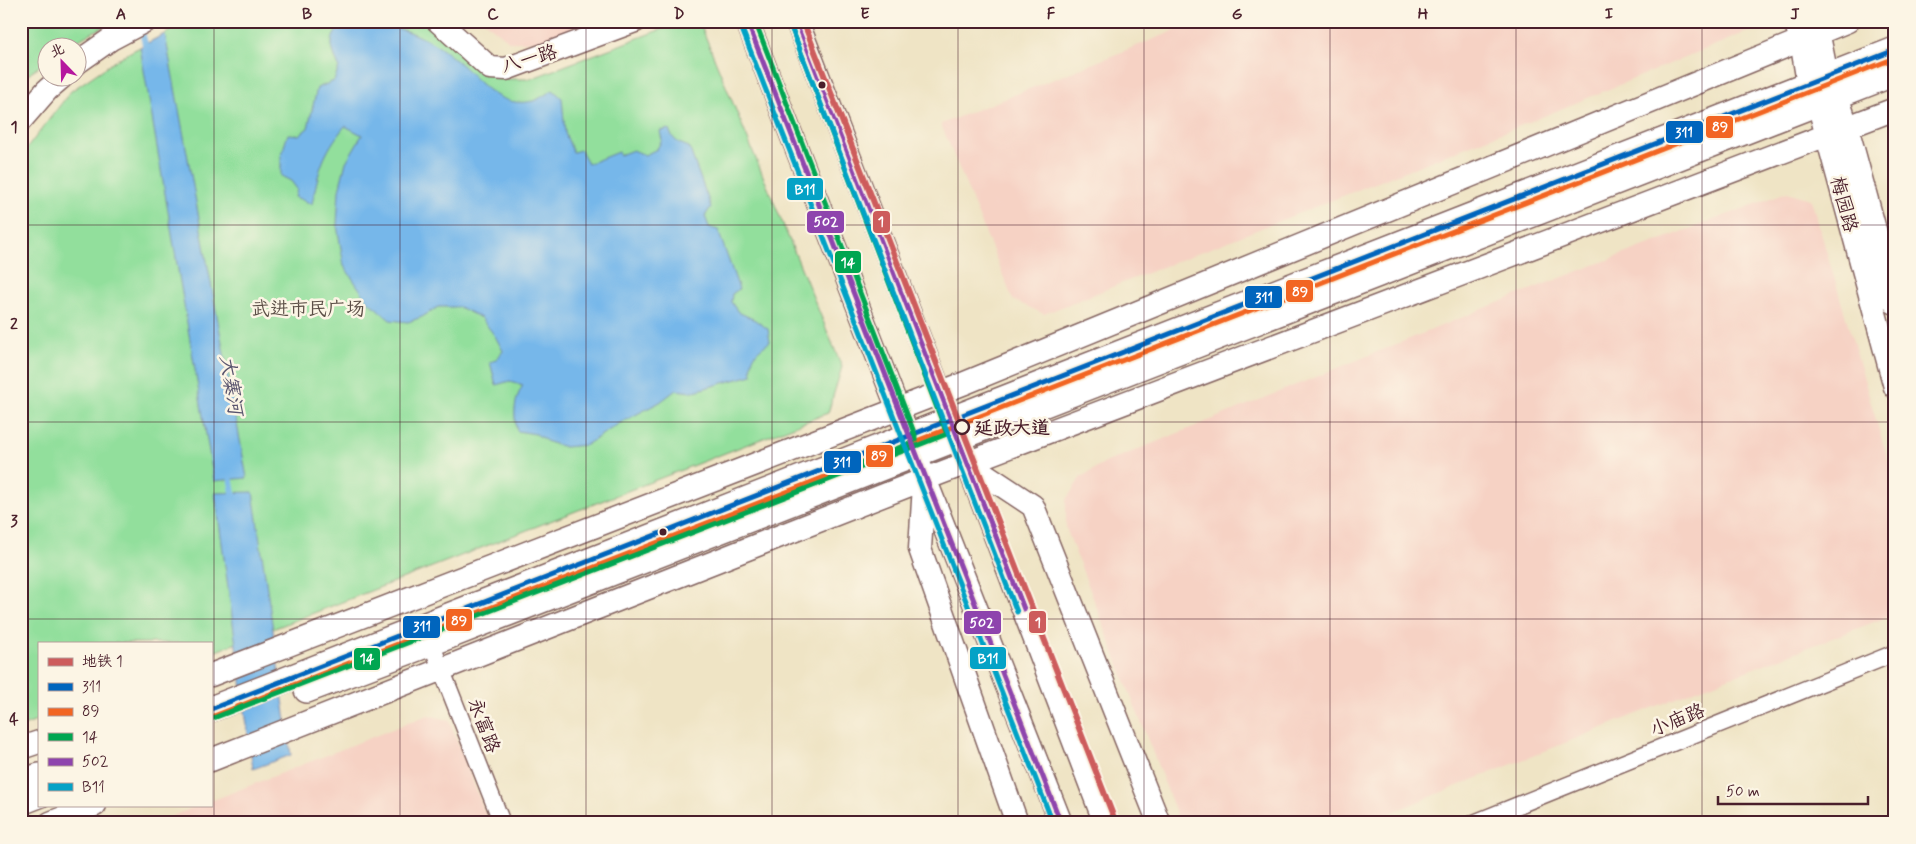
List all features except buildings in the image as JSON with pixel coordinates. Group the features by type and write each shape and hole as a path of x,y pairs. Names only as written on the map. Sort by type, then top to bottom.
{"main road":[{"path":"289,687 1822,89 1895,50"},
{"path":"1822,89 1895,73"},
{"path":"212,726 225,709 431,643 912,445"},
{"path":"21,782 38,776"},
{"path":"21,802 38,795"}],"street":[{"path":"88,55 111,39 145,21"},
{"name":"八一路","path":"438,21 490,68 506,69 635,21"},
{"path":"748,21 925,479 1061,823"},
{"path":"797,21 1105,823"},
{"path":"220,672 965,383 1808,29 1848,21"},
{"name":"梅园路","path":"1808,29 1822,89 1895,303"},
{"path":"21,120 49,88"},
{"path":"212,760 298,724 925,479 1895,109"},
{"name":"梅园路","path":"1837,131 1895,387"},
{"path":"968,463 1033,506 1159,823"},
{"path":"925,479 920,549 1017,823"},
{"name":"永富路","path":"431,643 502,823"},
{"name":"小庙路","path":"1474,823 1895,653"},
{"path":"21,748 38,742"},
{"path":"50,823 92,806"}],"shaded area":[{"path":"484,21 592,21 539,42 510,42"},
{"path":"1199,21 1761,21 1759,27 1532,121 1044,314 1013,300 941,124"},
{"path":"1787,192 1811,199 1895,484 1895,614 1697,690 1365,823 1180,823 1066,528 1066,500 1081,477 1107,462 1542,285"},
{"path":"428,715 449,720 489,823 155,823 198,806 212,806 212,801"}],"green space":[{"path":"21,21 116,21 82,38 38,38 38,67 21,82"},
{"name":"武进市民广场","path":"189,21 423,21 507,79 530,79 683,21 699,21 842,367 828,413 212,653 212,642 38,642 38,720 21,727 21,156 71,91 75,88 88,88 88,79 121,57"}],"water":[{"path":"346,21 390,26 421,37 444,50 487,89 503,99 522,102 533,101 553,90 562,98 565,133 573,152 581,150 588,164 618,152 620,155 633,150 645,155 657,149 662,140 660,131 669,129 676,141 689,147 711,207 705,216 709,227 718,230 739,289 732,294 731,302 738,312 768,329 770,342 755,355 752,363 752,375 691,392 676,390 660,402 620,423 586,445 565,447 548,442 536,434 517,431 515,407 523,385 510,381 496,385 490,362 496,360 503,351 495,336 481,318 459,307 438,307 422,317 408,322 390,320 367,300 344,266 337,225 339,190 346,162 362,135 345,126 337,136 322,163 312,204 295,197 297,189 291,181 281,176 281,156 288,134 299,135 308,128 317,88 334,81 339,67 332,47 333,37"},
{"path":"165,34 247,478 214,481 140,47"},
{"path":"253,492 291,755 253,769 215,493"}],"waterway":[{"name":"大寨河","path":"141,28 147,52"},
{"name":"大寨河","path":"229,471 234,498"}],"metro line":[{"name":"1","path":"803,21 1116,823"}],"transit line":[{"name":"502","path":"747,21 1061,823"},
{"name":"14","path":"755,21 915,435 915,440 911,443 853,466"},
{"name":"502","path":"797,21 1024,609"},
{"name":"B11","path":"740,24 1053,823"},
{"name":"14","path":"212,719 947,434 790,24"},
{"name":"B11","path":"790,24 1017,612"},
{"name":"311","path":"212,709 1895,50"},
{"name":"89","path":"214,716 1895,58"}],"place":[{"name":"延政大道","path":"962,427"}]}
